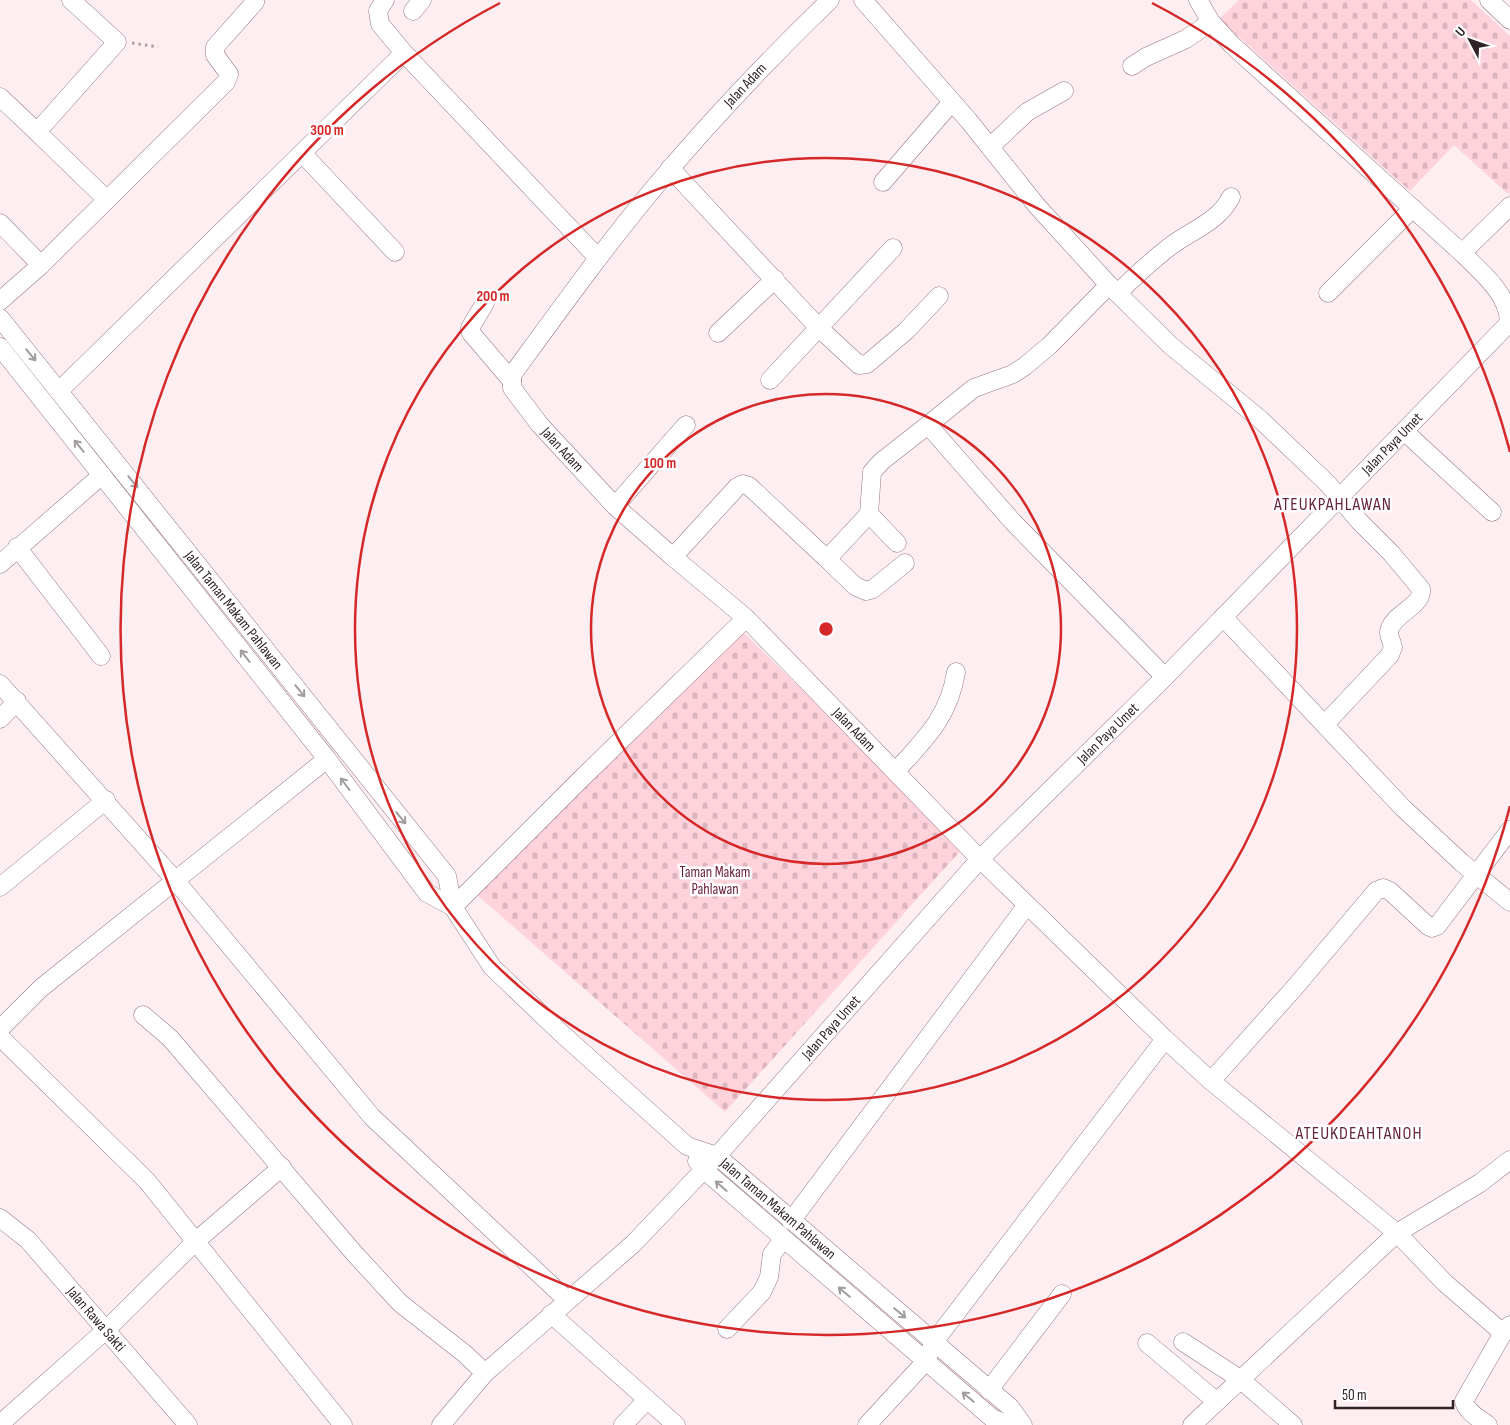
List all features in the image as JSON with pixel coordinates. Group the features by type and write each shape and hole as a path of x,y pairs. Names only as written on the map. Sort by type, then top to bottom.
{"street":[{"path":"37,132 116,42 71,0"},
{"path":"385,0 378,11 380,24 404,52 598,258"},
{"name":"Jalan Adam","path":"830,0 771,57 670,168 598,258 512,375 512,388 540,425 615,506 672,557 746,618 980,859 1164,1039 1211,1081 1397,1233 1446,1283 1507,1329"},
{"path":"863,0 878,14 1043,213 1113,289 1170,345 1261,420 1328,484 1339,499 1391,553 1422,592 1419,598 1390,626 1389,636 1393,647 1390,655 1324,724"},
{"path":"1198,0 1211,22 1232,45 1462,253 1493,285 1506,305 1510,322"},
{"path":"1489,0 1510,20"},
{"path":"0,301 41,265 226,82 229,74 215,55 215,47 255,1"},
{"path":"1132,66 1146,57 1186,39 1211,22"},
{"path":"60,390 404,52"},
{"path":"990,147 1023,115 1064,91"},
{"path":"0,97 106,199"},
{"path":"883,182 951,103"},
{"path":"302,153 395,252"},
{"path":"670,168 819,328 855,363 863,366 906,331 939,296"},
{"path":"827,559 869,514 872,472 882,461 974,388 1002,378 1025,366 1113,289 1169,247 1205,225 1223,210 1231,197"},
{"path":"1462,253 1510,206"},
{"path":"1328,292 1414,208"},
{"path":"0,223 41,265"},
{"path":"770,380 893,248"},
{"path":"718,333 775,280"},
{"path":"485,303 470,328 471,333 512,382"},
{"name":"Jalan Taman Makam Pahlawan","path":"0,318 60,390 447,876 453,908 492,967 560,1032 687,1146 717,1156 1010,1407 1022,1425"},
{"name":"Jalan Paya Umet","path":"441,1425 485,1373 633,1244 717,1156 980,859 1165,677 1510,322"},
{"path":"0,347 327,759 41,988 0,1029"},
{"path":"928,424 1013,522 1165,677"},
{"path":"615,506 686,425"},
{"path":"1404,432 1492,512"},
{"path":"0,564 17,547 102,475"},
{"path":"672,557 743,484 748,486 855,586 866,591 873,589 904,563"},
{"path":"869,514 897,542"},
{"path":"17,547 101,656"},
{"path":"1223,617 1403,808 1510,902"},
{"path":"453,908 579,781 746,618"},
{"path":"896,771 931,732 944,713 954,686 956,672"},
{"path":"0,684 106,800 175,880 372,1117 567,1300"},
{"path":"0,719 16,701"},
{"name":"Jalan Taman Makam Pahlawan","path":"327,759 427,894 453,908"},
{"path":"0,887 106,800"},
{"path":"1211,1081 1296,986 1376,891 1383,888 1390,891 1432,928 1437,926 1510,830"},
{"path":"791,1221 1027,905"},
{"path":"144,1015 170,1038 354,1253 400,1303 465,1354 485,1373"},
{"path":"0,1037 147,1181 343,1425"},
{"path":"866,1425 926,1361 934,1342 1164,1039"},
{"path":"687,1146 703,1170 783,1240 992,1418 1008,1425"},
{"path":"1192,1425 1397,1233 1480,1183 1510,1160"},
{"path":"0,1424 107,1329 196,1241 282,1167"},
{"name":"Jalan Rawa Sakti","path":"0,1218 28,1240 107,1329 188,1425"},
{"path":"727,1329 762,1292 769,1277 772,1254 783,1240"},
{"path":"817,1269 831,1255"},
{"path":"989,1390 1062,1294"},
{"path":"551,1314 676,1425"},
{"path":"1488,1425 1473,1415 1464,1401 1507,1329"},
{"path":"1183,1342 1240,1379 1293,1425"},
{"path":"1148,1343 1216,1401"},
{"path":"623,1425 647,1400"}],"path":[{"path":"116,42 158,47"}],"green space":[{"path":"1239,0 1471,0 1510,36 1510,193 1508,194 1454,145 1410,191 1219,19"},
{"name":"Taman Makam Pahlawan","path":"736,625 963,848 725,1112 476,894"}],"district":[{"name":"ATEUKPAHLAWAN","path":"1333,504"},
{"name":"ATEUKDEAHTANOH","path":"1359,1133"}]}
